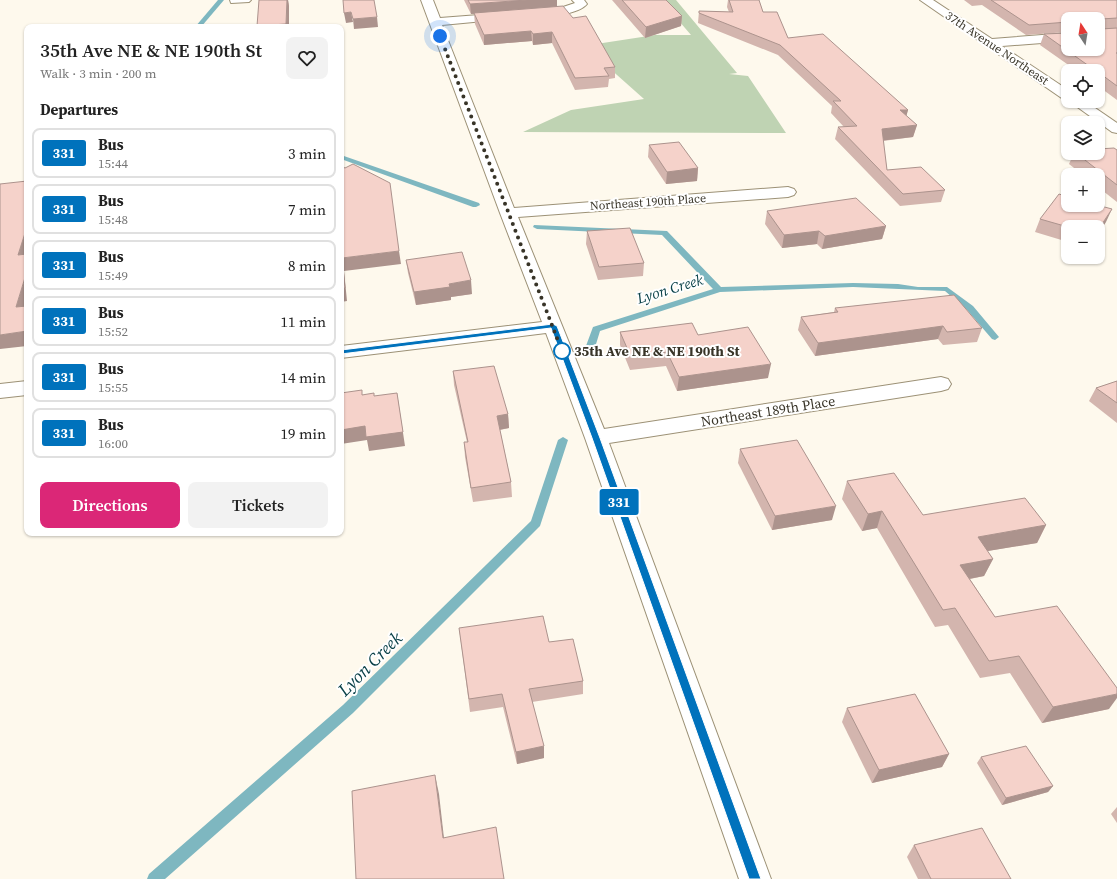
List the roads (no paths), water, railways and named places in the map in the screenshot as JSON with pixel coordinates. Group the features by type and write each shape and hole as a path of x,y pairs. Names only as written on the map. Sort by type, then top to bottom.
{"street":[{"path":"427,0 434,22 596,438 755,879"},
{"name":"37th Avenue Northeast","path":"926,0 1061,91"},
{"path":"434,22 555,13 576,4"},
{"path":"990,43 1061,38"},
{"path":"1087,108 1117,128"},
{"name":"Northeast 190th Place","path":"508,213 788,192"},
{"path":"344,352 553,326"},
{"name":"Northeast 189th Place","path":"596,438 941,384"},
{"path":"0,391 24,388"}],"waterway":[{"name":"Lyon Creek","path":"201,24 221,0"},
{"name":"Lyon Creek","path":"344,158 476,205"},
{"name":"Lyon Creek","path":"537,227 664,233 719,290"},
{"path":"719,290 853,285 898,286 918,289 947,289 970,308 995,337"},
{"name":"Lyon Creek","path":"588,354 596,329 719,290"},
{"name":"Lyon Creek","path":"154,879 348,709 536,523 563,440"}],"place":[{"name":"35th Ave NE & NE 190th St","path":"562,351"}]}
